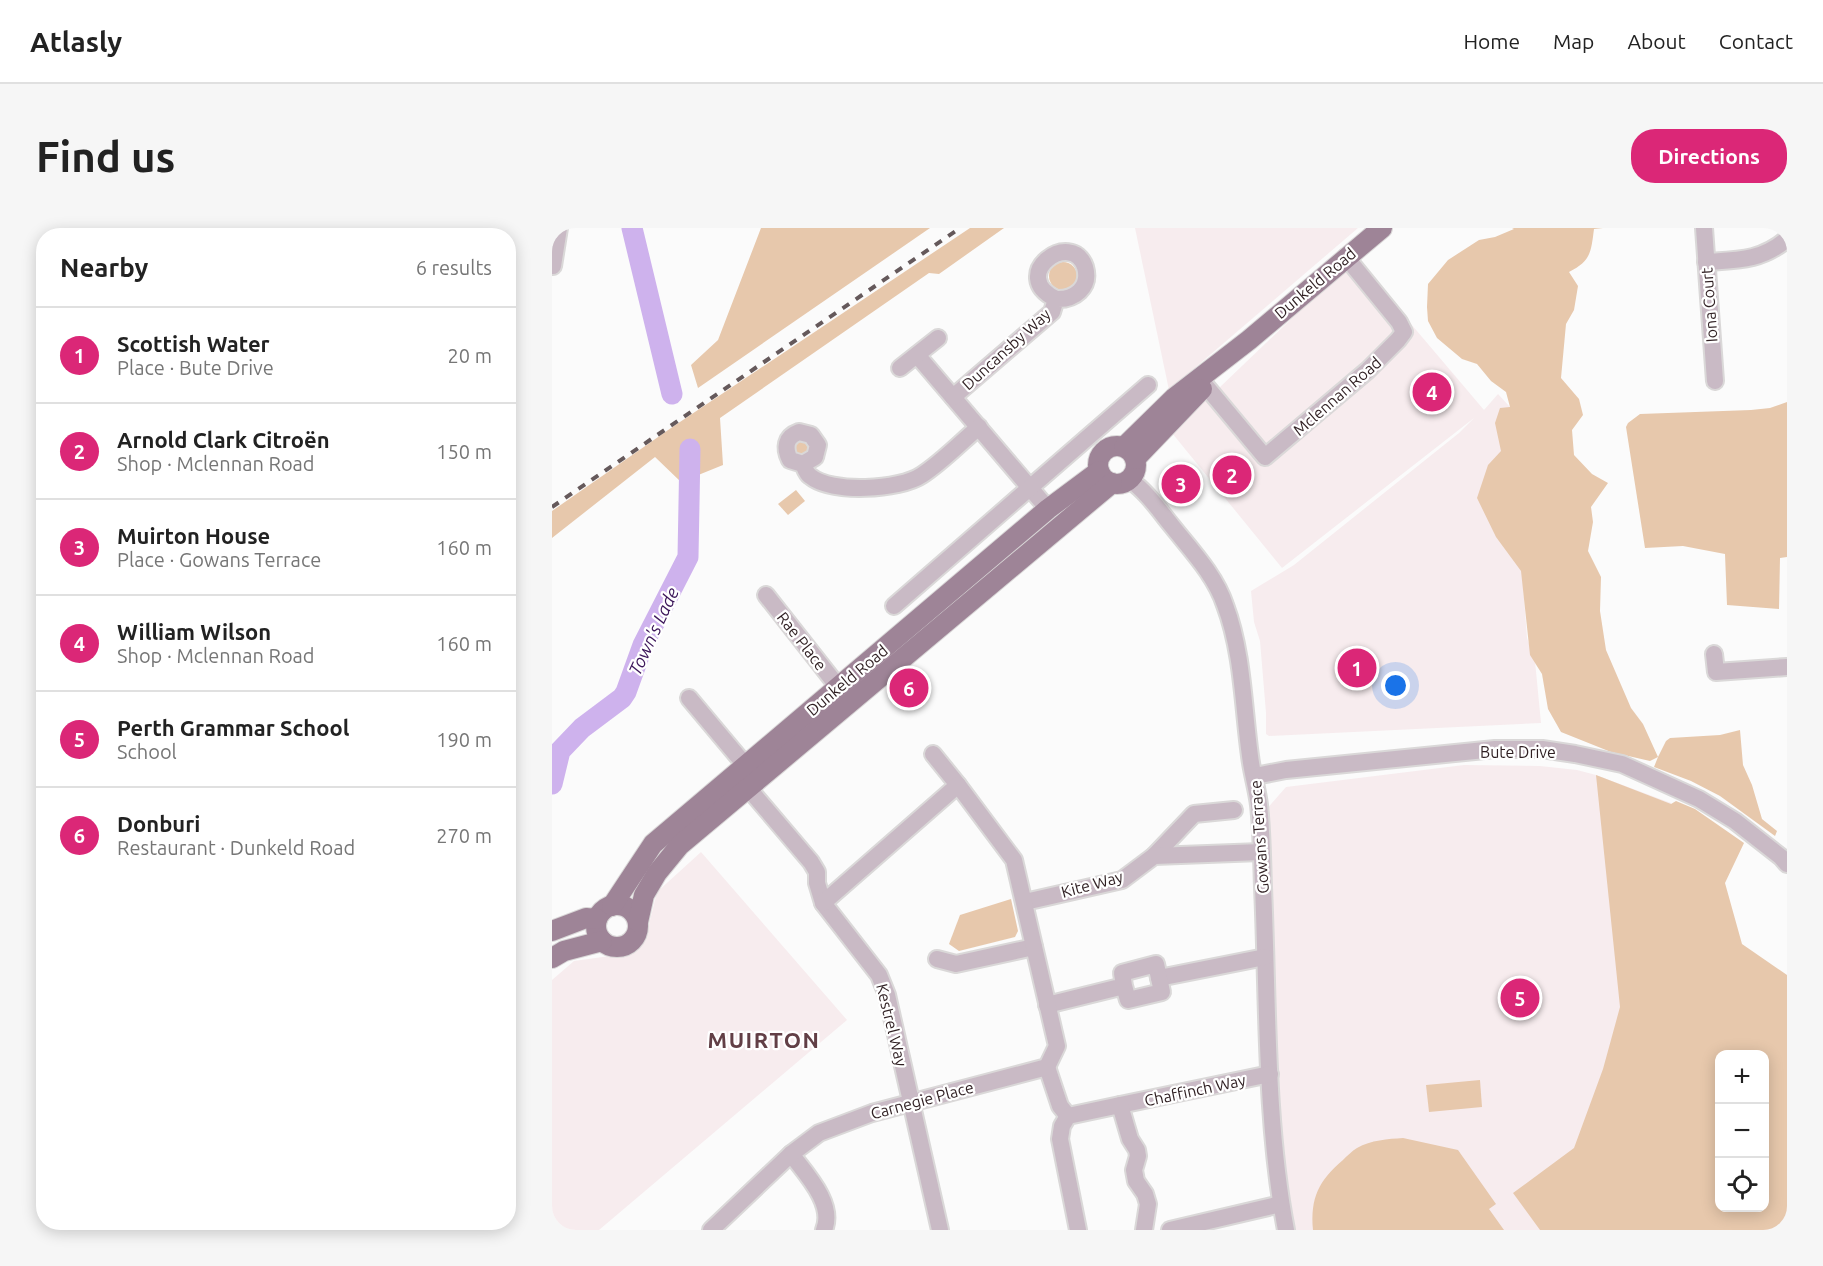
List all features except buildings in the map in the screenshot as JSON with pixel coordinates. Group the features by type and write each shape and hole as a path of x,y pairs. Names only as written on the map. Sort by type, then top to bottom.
{"main road":[{"name":"Dunkeld Road","path":"1130,453 1174,398 1249,340 1382,228"},
{"name":"Dunkeld Road","path":"1130,453 1205,386 1249,340"},
{"path":"1112,447 1130,453 1136,471 1113,478 1100,459 1107,449 1112,447"},
{"name":"Dunkeld Road","path":"605,912 653,844 745,765 1048,509 1113,478"},
{"name":"Dunkeld Road","path":"638,922 644,895 657,873 680,845 963,610 1113,478"},
{"path":"552,932 619,905 631,910 638,922 635,937 627,945 614,947 602,941 596,930 605,912"},
{"path":"552,958 564,951 602,941"}],"street":[{"name":"Iona Court","path":"1704,228 1715,381"},
{"path":"553,266 556,229"},
{"path":"1706,262 1755,257 1769,253 1787,239"},
{"name":"Mclennan Road","path":"1205,386 1265,457 1368,370 1404,332 1399,322 1346,257"},
{"name":"Duncansby Way","path":"953,397 1052,312 1056,299"},
{"path":"900,368 939,338"},
{"name":"Duncansby Way","path":"917,355 1048,509"},
{"path":"894,606 1148,385"},
{"path":"803,464 809,476 829,485 866,487 904,482 922,475 979,427"},
{"name":"Gowans Terrace","path":"1113,478 1146,494 1200,560 1225,603 1238,654 1250,757 1259,806 1270,1074 1281,1204 1286,1230"},
{"path":"924,579 940,601"},
{"name":"Rae Place","path":"766,595 838,688"},
{"path":"1714,654 1716,672 1787,667"},
{"path":"688,698 745,765"},
{"name":"Bute Drive","path":"1255,776 1495,749 1542,749 1575,754 1622,764 1700,799 1785,857"},
{"path":"933,754 1014,860 1057,1046 1047,1067 1060,1106 1068,1116 1062,1126 1060,1139 1078,1230"},
{"path":"823,903 958,785"},
{"name":"Kestrel Way","path":"749,789 811,862 817,872 817,883 823,903 879,975 887,995 940,1230"},
{"name":"Kite Way","path":"1025,902 1122,880 1154,856 1194,814 1234,810"},
{"path":"1154,856 1261,852"},
{"path":"937,959 956,964 1034,947"},
{"path":"1047,1005 1124,986 1122,973 1156,964 1159,978 1265,957"},
{"name":"Carnegie Place","path":"711,1230 791,1155 819,1133 853,1120 911,1103 1047,1067"},
{"name":"Chaffinch Way","path":"1068,1116 1270,1074"},
{"path":"1120,1106 1130,1139 1137,1150 1138,1156 1134,1163 1134,1170 1136,1181 1145,1194 1148,1204 1149,1229"},
{"path":"791,1155 821,1197 826,1210 827,1224 824,1230"},
{"path":"1170,1230 1281,1204"}],"shaded area":[{"path":"761,228 930,228 698,388 691,365 718,340"},
{"path":"970,228 1004,228 939,274 929,273 720,418 723,465 681,482 655,457 552,538 552,511 671,428"},
{"path":"1135,228 1358,228 1169,390"},
{"path":"1512,228 1603,228 1594,229 1589,255 1582,264 1569,272 1578,286 1574,310 1566,324 1561,378 1579,399 1583,415 1572,430 1574,455 1592,474 1608,483 1591,507 1593,522 1588,551 1601,577 1600,611 1606,650 1631,708 1643,724 1658,757 1650,761 1611,752 1561,732 1548,709 1542,674 1530,655 1521,571 1496,537 1477,498 1488,465 1501,451 1495,423 1500,408 1510,407 1506,392 1491,381 1477,364 1462,359 1437,338 1428,321 1428,284 1448,260 1479,240 1495,237 1514,229"},
{"path":"1355,258 1484,410 1498,394 1510,407 1527,638 1535,661 1541,723 1269,736 1266,734 1260,641 1254,622 1251,591 1294,565 1459,433 1474,418 1282,568 1172,433"},
{"path":"1063,262 1073,266 1077,276 1073,286 1063,290 1053,286 1049,276 1053,266"},
{"path":"1787,402 1787,557 1780,558 1779,609 1727,605 1725,554 1683,546 1645,548 1626,427 1640,414 1751,410 1770,408"},
{"path":"803,439 810,445 807,455 796,456 793,445"},
{"path":"796,490 805,501 788,515 778,504"},
{"path":"1740,730 1743,765 1752,785 1762,819 1777,831 1775,836 1720,796 1691,781 1654,767 1670,738 1720,735"},
{"path":"1464,765 1540,766 1577,770 1671,803 1734,952 1787,1013 1787,1230 1292,1230 1283,1162 1265,811 1286,787"},
{"path":"1596,775 1671,804 1676,801 1695,809 1744,843 1725,883 1742,944 1787,975 1787,1230 1540,1230 1513,1193 1574,1148 1603,1069 1620,1007"},
{"path":"701,852 847,1020 599,1230 552,1230 552,980 574,961 617,955 648,928 657,892"},
{"path":"1011,899 1018,931 1015,937 959,951 949,944 960,915"},
{"path":"1480,1080 1482,1107 1429,1112 1426,1085"},
{"path":"1403,1138 1458,1150 1496,1204 1489,1209 1504,1230 1313,1230 1313,1208 1318,1190 1335,1167 1362,1145 1380,1140"}],"waterway":[{"name":"Town's Lade","path":"632,228 672,394"},
{"name":"Town's Lade","path":"552,784 560,751 582,728 622,698 626,692 643,645 688,557 690,449"}],"railway":[{"path":"552,507 960,228"}],"place":[{"name":"William Wilson","path":"1432,392"},
{"name":"Arnold Clark Citroën","path":"1232,475"},
{"name":"Muirton House","path":"1181,484"},
{"name":"Scottish Water","path":"1357,668"},
{"name":"Donburi","path":"909,688"},
{"name":"Perth Grammar School","path":"1520,998"}],"district":[{"name":"MUIRTON","path":"764,1039"}]}
